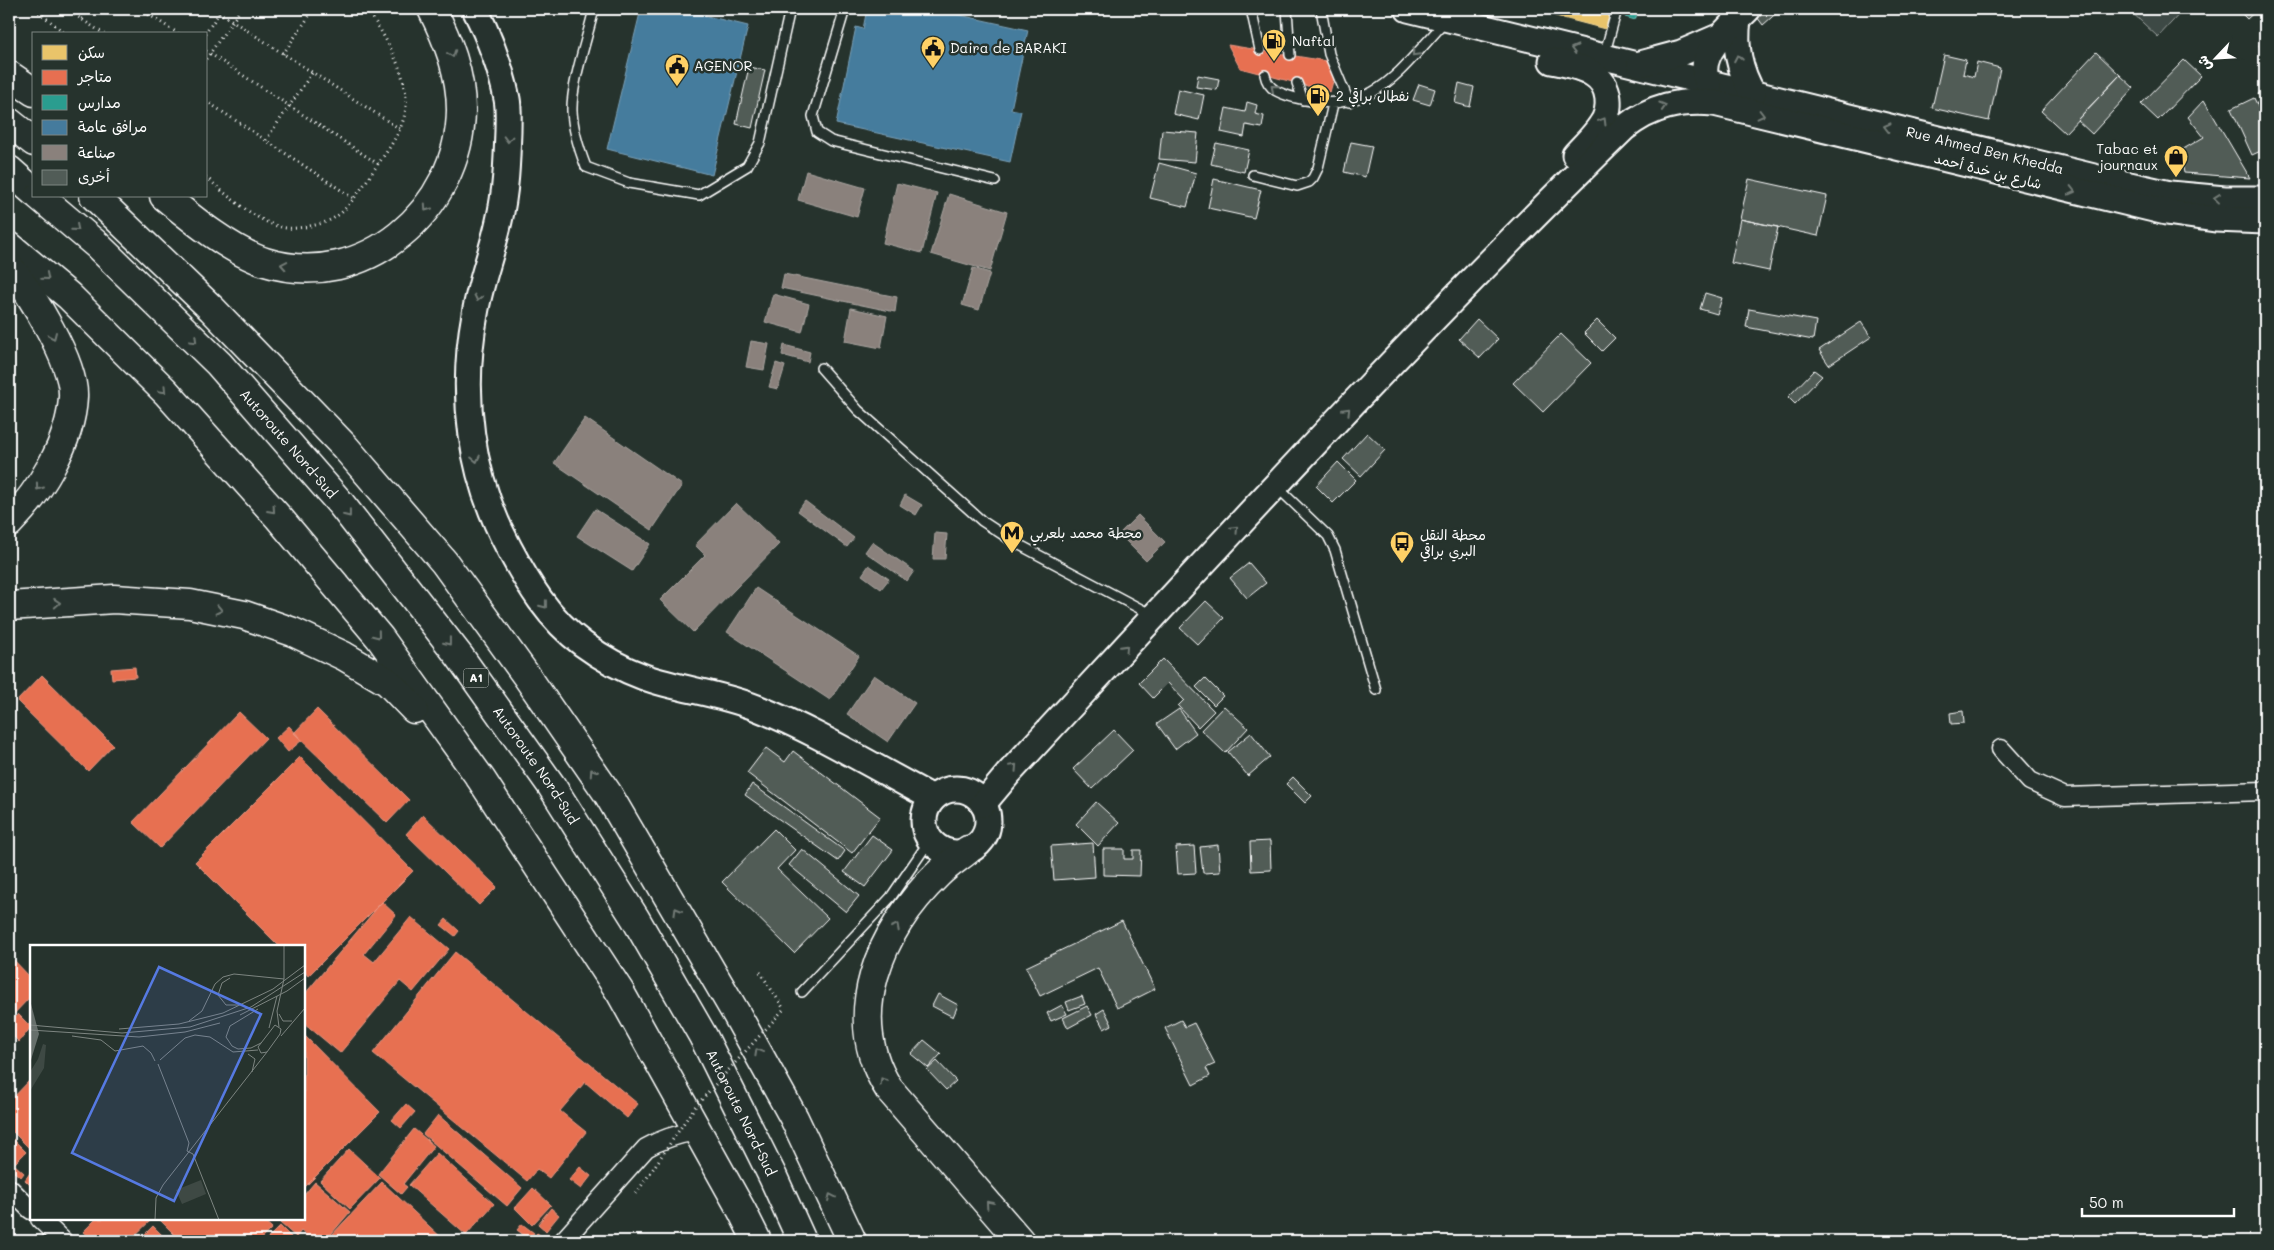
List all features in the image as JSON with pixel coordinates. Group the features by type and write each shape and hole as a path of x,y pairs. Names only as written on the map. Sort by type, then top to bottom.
{"highway":[{"path":"167,198 225,242 264,262 306,269 351,262 388,246 420,217 440,189 455,151 461,110 456,66 432,9"},
{"path":"9,74 32,91"},
{"path":"9,122 32,140"},
{"path":"9,170 32,190"},
{"name":"Autoroute Nord-Sud","path":"41,198 97,245 219,364 341,504 466,665 551,785 636,918 703,1036 802,1241"},
{"path":"96,198 212,309 345,447 444,562 528,678 608,794 737,1015 794,1118 852,1241"},
{"path":"9,246 69,296 166,392 279,518 380,638 481,780 620,992 757,1241"},
{"path":"9,266 40,309 68,372 74,396 64,441 41,485 9,523"},
{"path":"9,606 114,599 190,604 244,615 293,632 344,656 388,682 481,780"},
{"path":"968,850 939,873 898,922 872,982 867,1020 868,1038 879,1074 889,1089 1020,1241"}],"main road":[{"path":"475,9 491,47 508,102"},
{"path":"488,9 504,58 508,102 505,186 499,222 474,315 468,374 468,404 471,435 484,490 505,542 531,588 545,607 580,642 622,668 646,678 724,697 783,719 933,798"},
{"path":"1408,9 1637,65 1710,93"},
{"path":"1637,65 1681,53 1736,21"},
{"path":"1710,93 1704,72 1706,61 1710,51 1736,21"},
{"path":"1736,21 1736,51 1740,66 1753,94"},
{"path":"1490,29 1503,43 1518,52 1582,69 1595,75 1604,86 1608,99 1607,113 1601,126 1544,191 1534,216"},
{"path":"983,804 1009,773 1275,485 1534,216 1624,128 1639,116 1657,108 1695,101 1710,93"},
{"name":"Rue Ahmed Ben Khedda","path":"1710,93 1753,94 2170,194 2225,199 2265,199"},
{"name":"شارع بن خدة أحمد","path":"1710,93 2166,212 2215,219 2265,221"},
{"path":"951,789 961,789 977,797 983,804 987,814 987,825 984,836 977,844 968,850 952,852 936,846 930,840 925,830 924,819 926,808 933,798 951,789"}],"street":[{"path":"2002,749 2030,781 2065,796 2265,791"},
{"path":"563,1241 646,1148 659,1140 697,1131"},
{"path":"9,1188 30,1209"},
{"path":"41,1220 63,1241"}],"lane":[{"path":"594,9 577,79 572,110 578,146 586,167 629,183 699,195 747,166 760,143 790,9"},
{"path":"845,9 813,116 817,132 831,142 995,181"},
{"path":"1251,9 1260,50"},
{"path":"1287,9 1290,55"},
{"path":"1321,9 1329,54 1349,102"},
{"path":"1604,56 1617,9"},
{"path":"1265,75 1268,85 1274,90 1303,100 1333,104 1364,98 1390,81 1449,18"},
{"path":"1297,83 1303,100"},
{"path":"1253,175 1297,186 1309,182 1318,168 1333,104"},
{"path":"821,368 858,410 982,521 1014,542 1154,616"},
{"path":"1275,485 1328,536 1335,550 1376,690"},
{"path":"802,992 891,897 930,840"}],"path":[{"path":"35,9 64,32"},
{"path":"66,9 101,32"},
{"path":"82,19 88,9"},
{"path":"140,9 176,32"},
{"path":"214,9 221,10 233,21 400,129"},
{"path":"241,9 208,52 378,164"},
{"path":"283,54 314,9"},
{"path":"208,179 253,213 267,222 282,228 323,223 342,212 378,164 400,129 406,99 404,86 386,38 367,9"},
{"path":"206,32 221,10"},
{"path":"266,140 312,73"},
{"path":"208,102 354,198"},
{"path":"636,1194 694,1108 784,1009 760,972"}],"shaded area":[{"path":"2128,9 2184,9 2158,37"}],"building: سكن":[{"path":"1529,9 1611,9 1605,29"}],"building: متاجر":[{"path":"1228,45 1326,61 1334,78 1330,92 1240,68"},
{"path":"135,667 136,677 112,679 111,669"},
{"path":"42,675 113,745 88,771 17,701"},
{"path":"317,709 409,800 387,823 294,733"},
{"path":"239,712 266,738 160,848 133,822"},
{"path":"289,726 302,740 288,752 276,738"},
{"path":"300,757 413,871 308,976 305,972 305,945 278,945 195,862"},
{"path":"423,815 497,887 479,905 406,834"},
{"path":"382,902 396,915 364,954 374,962 411,917 449,949 413,992 400,981 340,1053 305,1024 305,994"},
{"path":"446,919 459,931 455,936 441,925"},
{"path":"455,952 638,1104 627,1118 585,1082 560,1111 586,1132 549,1178 537,1169 527,1181 373,1053"},
{"path":"9,955 30,977 30,997 9,1019"},
{"path":"18,1014 30,1028 19,1042 9,1032 9,1024"},
{"path":"305,1036 380,1112 305,1187"},
{"path":"30,1080 30,1149 9,1128 9,1102"},
{"path":"406,1104 415,1112 401,1128 392,1120"},
{"path":"438,1115 522,1188 507,1206 423,1134"},
{"path":"414,1129 434,1146 403,1184 407,1187 401,1194 378,1174"},
{"path":"9,1135 26,1152 9,1169"},
{"path":"349,1149 380,1178 350,1209 320,1181"},
{"path":"437,1153 494,1204 466,1235 409,1185"},
{"path":"15,1165 24,1173 21,1177 11,1170"},
{"path":"580,1167 591,1176 581,1189 569,1180"},
{"path":"30,1173 30,1185 25,1180"},
{"path":"315,1182 350,1212 325,1241 313,1241 301,1231 296,1237 280,1223 282,1220 305,1220 305,1194"},
{"path":"382,1182 445,1241 331,1241 328,1239"},
{"path":"533,1188 551,1205 532,1225 515,1208"},
{"path":"551,1208 559,1215 546,1231 538,1224"},
{"path":"95,1220 151,1220 129,1241 93,1241 83,1232"},
{"path":"160,1220 263,1220 272,1228 259,1241 181,1241"},
{"path":"522,1224 534,1233 529,1239 517,1230"},
{"path":"153,1226 168,1241 138,1241"},
{"path":"280,1226 295,1241 265,1241"},
{"path":"537,1233 544,1238 541,1241 531,1241"}],"building: مدارس":[{"path":"1628,9 1639,9 1635,20 1625,17"}],"building: مرافق عامة":[{"name":"AGENOR","path":"641,9 678,9 748,26 712,175 607,149"},
{"name":"Daira de BARAKI","path":"867,9 932,9 1028,30 1011,109 1021,111 1010,162 836,124 856,27 863,29"}],"building: صناعة":[{"path":"806,171 865,188 857,217 798,200"},
{"path":"897,183 937,193 922,253 883,243"},
{"path":"949,194 1007,212 990,271 931,254"},
{"path":"973,268 990,273 979,310 962,305"},
{"path":"784,274 897,297 895,312 781,288"},
{"path":"773,294 809,304 802,332 765,322"},
{"path":"851,308 887,316 881,348 845,341"},
{"path":"751,341 769,344 764,370 746,367"},
{"path":"784,345 810,352 808,362 782,355"},
{"path":"776,363 785,366 778,389 769,387"},
{"path":"585,418 682,485 652,530 554,463"},
{"path":"905,495 922,505 916,515 900,505"},
{"path":"805,501 854,538 847,547 798,511"},
{"path":"736,503 779,544 693,632 660,600 705,555 695,545"},
{"path":"595,509 650,544 632,571 577,536"},
{"path":"1138,515 1165,542 1146,561 1119,534"},
{"path":"935,533 947,534 945,559 933,559"},
{"path":"872,542 914,571 907,581 865,552"},
{"path":"869,565 889,579 881,589 862,575"},
{"path":"756,588 859,656 830,700 727,632"},
{"path":"874,675 915,703 888,742 847,714"}],"building: أخرى":[{"path":"1767,9 1781,9 1763,25 1757,17"},
{"path":"2237,9 2258,9 2247,19"},
{"path":"2265,41 2265,57 2259,45"},
{"path":"2096,52 2120,75 2065,133 2041,111"},
{"path":"1944,55 1966,60 1963,74 1974,77 1977,62 2000,68 1989,121 1932,108"},
{"path":"2184,60 2201,76 2158,120 2141,104"},
{"path":"749,67 765,70 752,128 736,124"},
{"path":"1198,75 1219,79 1217,90 1196,87"},
{"path":"2120,75 2134,88 2092,134 2077,120"},
{"path":"1459,83 1474,87 1470,107 1455,103"},
{"path":"1419,84 1435,89 1430,105 1413,100"},
{"path":"1178,89 1204,95 1199,120 1173,114"},
{"path":"2265,90 2265,108 2258,94"},
{"path":"2254,98 2265,122 2265,149 2252,155 2231,109"},
{"path":"2204,100 2250,178 2184,173 2180,151 2204,137 2188,117"},
{"path":"1247,102 1257,105 1255,114 1264,116 1262,128 1246,125 1244,137 1221,132 1226,108 1245,112"},
{"path":"1162,130 1198,133 1195,162 1159,159"},
{"path":"1351,142 1372,146 1365,177 1344,172"},
{"path":"1216,143 1249,150 1244,172 1211,164"},
{"path":"1159,163 1196,173 1187,207 1150,198"},
{"path":"1214,179 1261,190 1254,218 1208,208"},
{"path":"1749,179 1827,196 1818,236 1740,219"},
{"path":"1740,219 1778,227 1769,271 1731,263"},
{"path":"1705,293 1722,298 1717,314 1700,309"},
{"path":"1749,309 1816,321 1813,340 1746,327"},
{"path":"1477,319 1498,339 1480,358 1459,339"},
{"path":"1597,320 1615,338 1602,351 1584,333"},
{"path":"1861,322 1871,337 1829,365 1819,350"},
{"path":"1561,334 1591,363 1543,412 1513,383"},
{"path":"1814,370 1822,376 1795,404 1788,397"},
{"path":"1367,433 1385,450 1361,476 1343,459"},
{"path":"1338,462 1356,480 1333,503 1316,486"},
{"path":"1249,563 1266,583 1247,598 1230,578"},
{"path":"1206,601 1224,618 1198,645 1180,628"},
{"path":"1163,659 1214,711 1198,727 1178,706 1184,700 1168,683 1153,698 1139,683"},
{"path":"1205,678 1223,696 1214,705 1196,687"},
{"path":"1224,706 1248,728 1225,753 1201,730"},
{"path":"1179,709 1196,733 1175,749 1157,724"},
{"path":"1963,711 1964,723 1951,724 1950,713"},
{"path":"1114,730 1133,750 1092,789 1073,769"},
{"path":"1251,733 1270,757 1248,776 1228,752"},
{"path":"766,748 785,762 793,751 880,817 852,853 747,773"},
{"path":"1293,777 1312,796 1305,803 1286,784"},
{"path":"752,784 845,851 838,861 745,795"},
{"path":"1096,802 1119,823 1098,846 1076,824"},
{"path":"774,829 795,850 777,869 828,918 794,953 722,882"},
{"path":"872,835 893,850 865,887 844,872"},
{"path":"1270,841 1271,870 1251,871 1250,842"},
{"path":"1093,843 1095,877 1054,880 1051,846"},
{"path":"1218,845 1220,872 1203,873 1200,847"},
{"path":"1194,846 1196,873 1178,874 1176,847"},
{"path":"802,849 859,896 846,912 789,865"},
{"path":"1103,849 1124,849 1124,859 1133,859 1133,850 1141,850 1140,876 1103,875"},
{"path":"1122,921 1155,989 1117,1008 1098,968 1040,996 1026,967"},
{"path":"938,994 958,1005 953,1017 932,1006"},
{"path":"1082,996 1085,1004 1069,1010 1066,1002"},
{"path":"1062,1005 1067,1014 1051,1021 1047,1013"},
{"path":"1087,1006 1092,1015 1068,1028 1063,1018"},
{"path":"1104,1009 1112,1025 1104,1029 1096,1014"},
{"path":"1181,1020 1185,1027 1194,1023 1215,1064 1206,1068 1210,1076 1193,1085 1165,1028"},
{"path":"924,1040 941,1054 928,1068 911,1054"},
{"path":"937,1061 956,1081 946,1090 927,1070"}],"place":[{"name":"Naftal","path":"1274,62"},
{"name":"Daira de BARAKI","path":"933,69"},
{"name":"AGENOR","path":"677,87"},
{"name":"نفطال براقي 2","path":"1318,117"},
{"name":"Tabac et journaux","path":"2176,178"},
{"name":"محطة محمد بلعربي","path":"1012,554"},
{"name":"محطة النقل البري براقي","path":"1402,564"}]}
